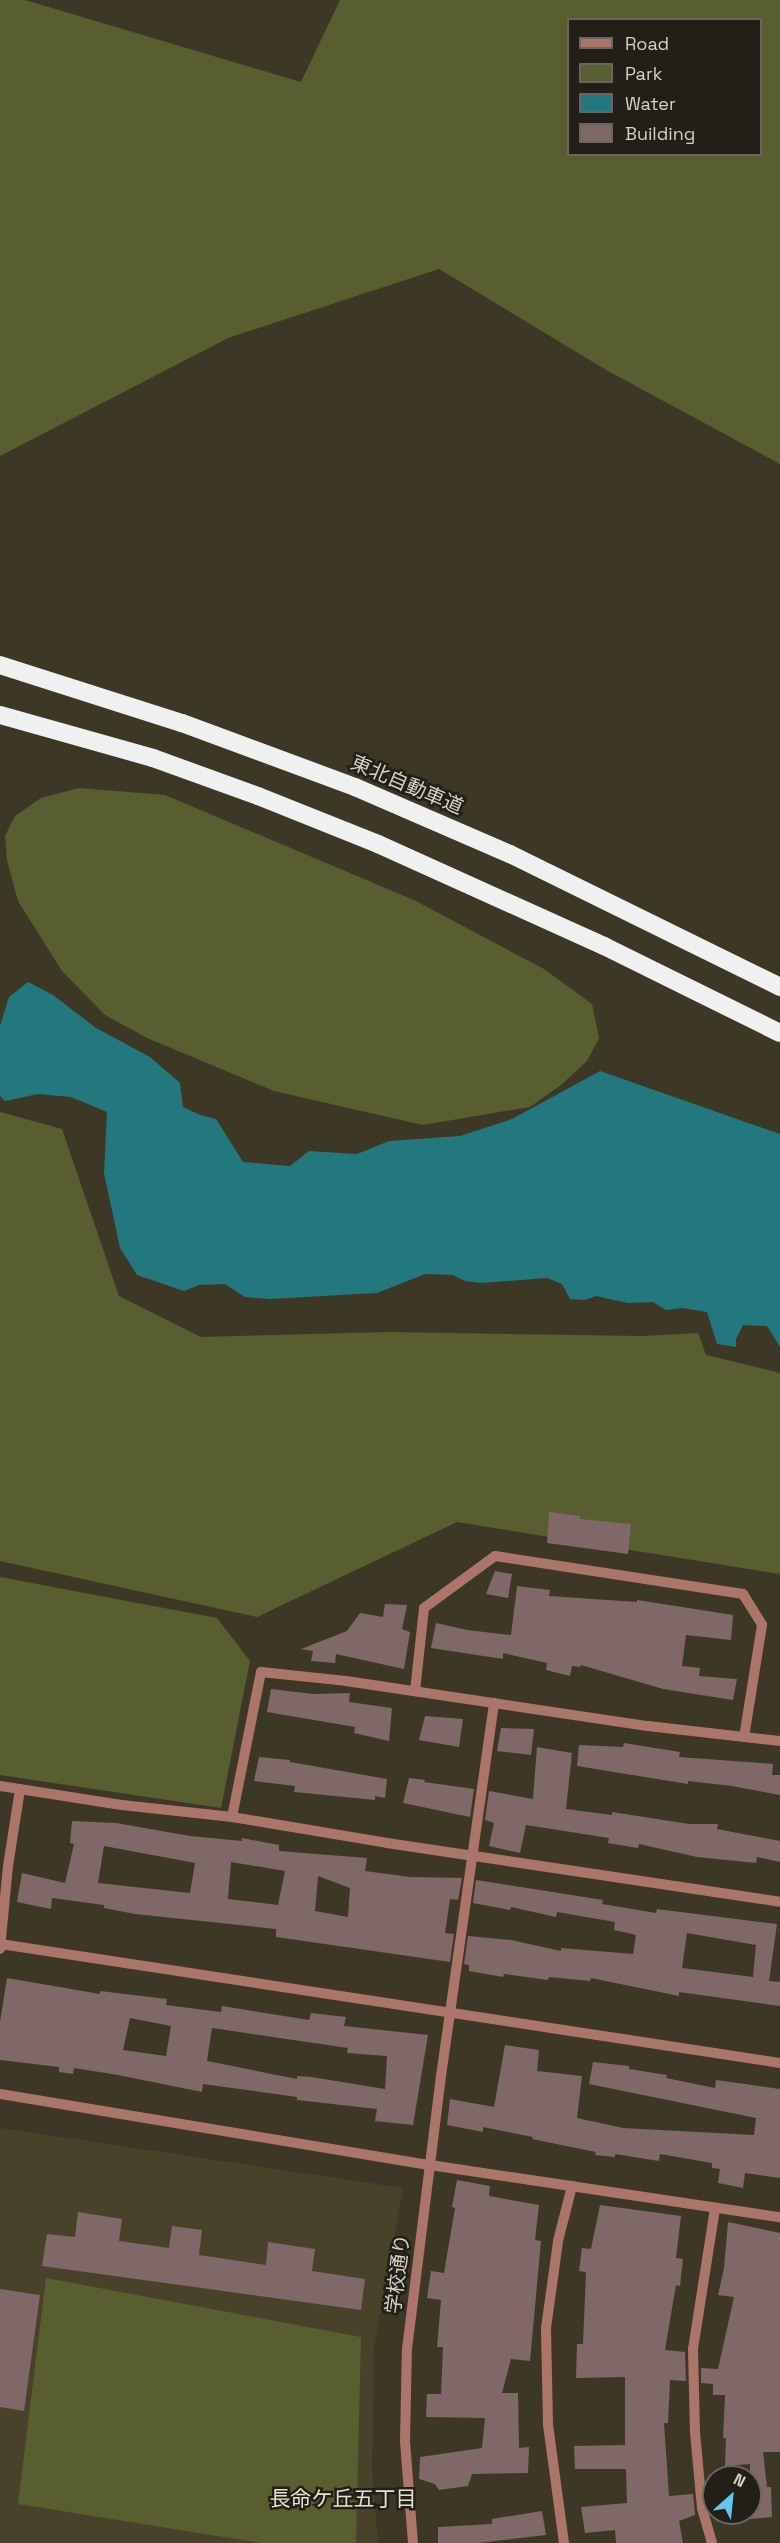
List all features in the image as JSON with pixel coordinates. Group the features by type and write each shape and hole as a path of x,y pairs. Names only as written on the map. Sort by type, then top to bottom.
{"highway":[{"name":"東北自動車道","path":"0,665 183,723 355,787 510,854 780,987"},
{"path":"0,715 153,758 258,795 378,844 604,946 780,1033"}],"street":[{"path":"415,1691 424,1608 495,1556 743,1594 762,1625 744,1737"},
{"path":"232,1817 261,1672 415,1691 648,1726 780,1741"},
{"name":"学校通り","path":"412,2543 405,2441 407,2349 471,1856 494,1703"},
{"path":"0,1786 122,1805 232,1817 471,1856 780,1902"},
{"path":"20,1789 8,1866 0,1946 780,2063"},
{"path":"0,2094 430,2166 780,2217"},
{"path":"564,2543 548,2424 546,2328 558,2241 572,2186"},
{"path":"712,2543 702,2508 695,2432 693,2349 715,2208"}],"shaded area":[{"path":"0,2128 403,2188 374,2347 372,2471 378,2543 0,2543"}],"green space":[{"path":"0,0 25,0 301,82 340,0 780,0 780,464 608,371 439,269 228,338 0,456"},
{"path":"79,788 165,795 416,901 544,969 592,1004 599,1038 587,1061 561,1085 530,1107 423,1125 274,1091 147,1038 105,1015 62,971 18,901 7,860 5,836 15,816 41,798"},
{"path":"0,1112 62,1129 119,1296 201,1337 389,1332 642,1336 698,1333 706,1355 780,1373 780,1574 457,1522 257,1617 0,1561"},
{"path":"0,1577 217,1618 250,1661 221,1808 0,1775"},
{"path":"46,2278 361,2337 356,2543 261,2543 18,2504"}],"water":[{"path":"28,982 53,995 96,1028 150,1057 180,1083 183,1107 216,1119 243,1162 290,1166 309,1151 357,1154 389,1141 460,1136 512,1119 600,1071 780,1134 780,1347 767,1326 743,1325 736,1339 736,1347 717,1344 707,1312 683,1308 666,1310 653,1302 628,1303 596,1296 585,1300 570,1299 562,1284 547,1278 481,1283 465,1281 453,1275 425,1274 377,1293 270,1299 245,1297 225,1284 199,1285 184,1291 137,1275 120,1248 104,1173 107,1112 71,1097 38,1094 5,1101 0,1096 0,1026 9,997"}],"building":[{"path":"549,1512 580,1516 580,1519 631,1524 628,1554 547,1543"},
{"path":"495,1571 512,1574 508,1598 486,1594"},
{"path":"517,1586 550,1590 549,1596 637,1602 637,1600 733,1615 731,1640 686,1635 682,1666 700,1668 699,1676 737,1679 733,1700 663,1689 581,1665 580,1667 572,1666 570,1676 546,1670 547,1663 503,1653 503,1659 431,1648 436,1623 467,1630 511,1635"},
{"path":"385,1604 407,1605 402,1629 410,1632 404,1669 336,1654 335,1663 311,1661 313,1651 301,1649 347,1631 360,1613 383,1617"},
{"path":"271,1689 313,1694 350,1693 349,1702 392,1708 389,1741 354,1733 355,1727 267,1712"},
{"path":"425,1716 463,1719 459,1747 419,1740"},
{"path":"501,1728 534,1729 531,1755 497,1751"},
{"path":"624,1743 680,1752 679,1757 773,1764 772,1775 780,1775 780,1795 732,1786 688,1781 688,1784 577,1766 579,1745 623,1747"},
{"path":"537,1747 572,1753 566,1809 612,1815 612,1812 689,1824 718,1824 717,1829 780,1841 780,1862 757,1857 756,1863 697,1857 639,1844 638,1848 608,1843 609,1838 526,1825 520,1853 489,1846 494,1823 485,1820 489,1791 533,1799"},
{"path":"259,1757 290,1760 290,1762 387,1779 385,1798 375,1796 375,1800 294,1792 295,1786 254,1781"},
{"path":"409,1778 474,1789 470,1817 403,1803"},
{"path":"72,1821 116,1823 190,1836 242,1841 242,1838 279,1845 279,1851 367,1858 365,1871 410,1877 462,1878 458,1900 450,1899 445,1933 454,1934 450,1962 276,1937 276,1929 135,1914 104,1908 104,1905 52,1898 51,1909 17,1902 22,1873 65,1883 74,1844 70,1843","holes":["104,1846 195,1863 190,1893 98,1883","231,1862 285,1871 278,1905 228,1899","318,1876 350,1888 348,1917 315,1911"]},
{"path":"476,1880 603,1900 602,1904 656,1913 657,1909 777,1924 769,1981 780,1982 780,2006 679,1992 679,1996 591,1978 590,1981 549,1977 548,1980 504,1974 503,1977 469,1971 469,1965 464,1964 468,1936 511,1940 561,1951 561,1948 633,1954 636,1935 614,1930 615,1922 557,1912 556,1917 511,1907 510,1910 473,1903","holes":["687,1933 756,1945 753,1977 682,1968"]},
{"path":"7,1978 100,1994 100,1991 167,1999 166,2005 221,2012 222,2006 309,2020 311,2013 346,2017 344,2026 428,2035 413,2125 375,2121 377,2109 297,2100 297,2097 203,2084 202,2092 74,2068 73,2074 59,2072 59,2067 0,2060 0,2022","holes":["130,2018 171,2026 166,2056 123,2050","212,2028 348,2048 347,2053 387,2056 385,2089 311,2077 297,2076 297,2079 207,2061"]},
{"path":"505,2045 539,2050 537,2071 582,2076 577,2118 623,2128 754,2135 756,2118 589,2084 593,2062 629,2066 629,2069 667,2075 666,2078 715,2088 716,2080 780,2089 780,2178 745,2173 743,2188 718,2183 720,2169 712,2168 712,2163 660,2154 659,2161 615,2154 615,2157 595,2155 596,2152 532,2139 533,2137 483,2127 483,2132 447,2125 450,2099 494,2107"},
{"path":"457,2180 490,2186 489,2196 539,2205 535,2240 541,2241 530,2361 511,2359 502,2393 518,2393 519,2448 529,2447 528,2473 472,2474 468,2486 439,2490 435,2484 419,2479 420,2457 482,2448 485,2418 426,2417 427,2394 441,2394 443,2347 437,2347 441,2300 427,2298 431,2271 444,2273 455,2208 452,2207"},
{"path":"600,2205 681,2216 676,2258 683,2259 680,2286 676,2285 665,2350 685,2352 686,2381 670,2380 668,2423 664,2423 669,2496 693,2494 695,2515 679,2521 683,2543 616,2543 615,2530 585,2533 581,2507 627,2503 626,2469 575,2469 574,2446 625,2445 625,2377 576,2378 577,2344 583,2344 586,2272 579,2271 582,2248 591,2249"},
{"path":"78,2212 122,2219 119,2241 169,2248 172,2226 202,2230 199,2255 266,2265 268,2242 315,2249 312,2271 365,2279 361,2310 42,2266 47,2234 75,2237"},
{"path":"728,2222 780,2233 780,2452 763,2452 767,2487 771,2487 772,2517 762,2518 762,2465 725,2465 726,2438 723,2438 725,2395 713,2395 713,2384 701,2383 701,2368 718,2369 734,2297 718,2295 724,2268"},
{"path":"0,2289 40,2295 24,2411 0,2407"},
{"path":"542,2511 546,2535 478,2543 438,2543 438,2527 492,2524 492,2519"}],"district":[{"name":"長命ケ丘五丁目","path":"343,2499"}]}
